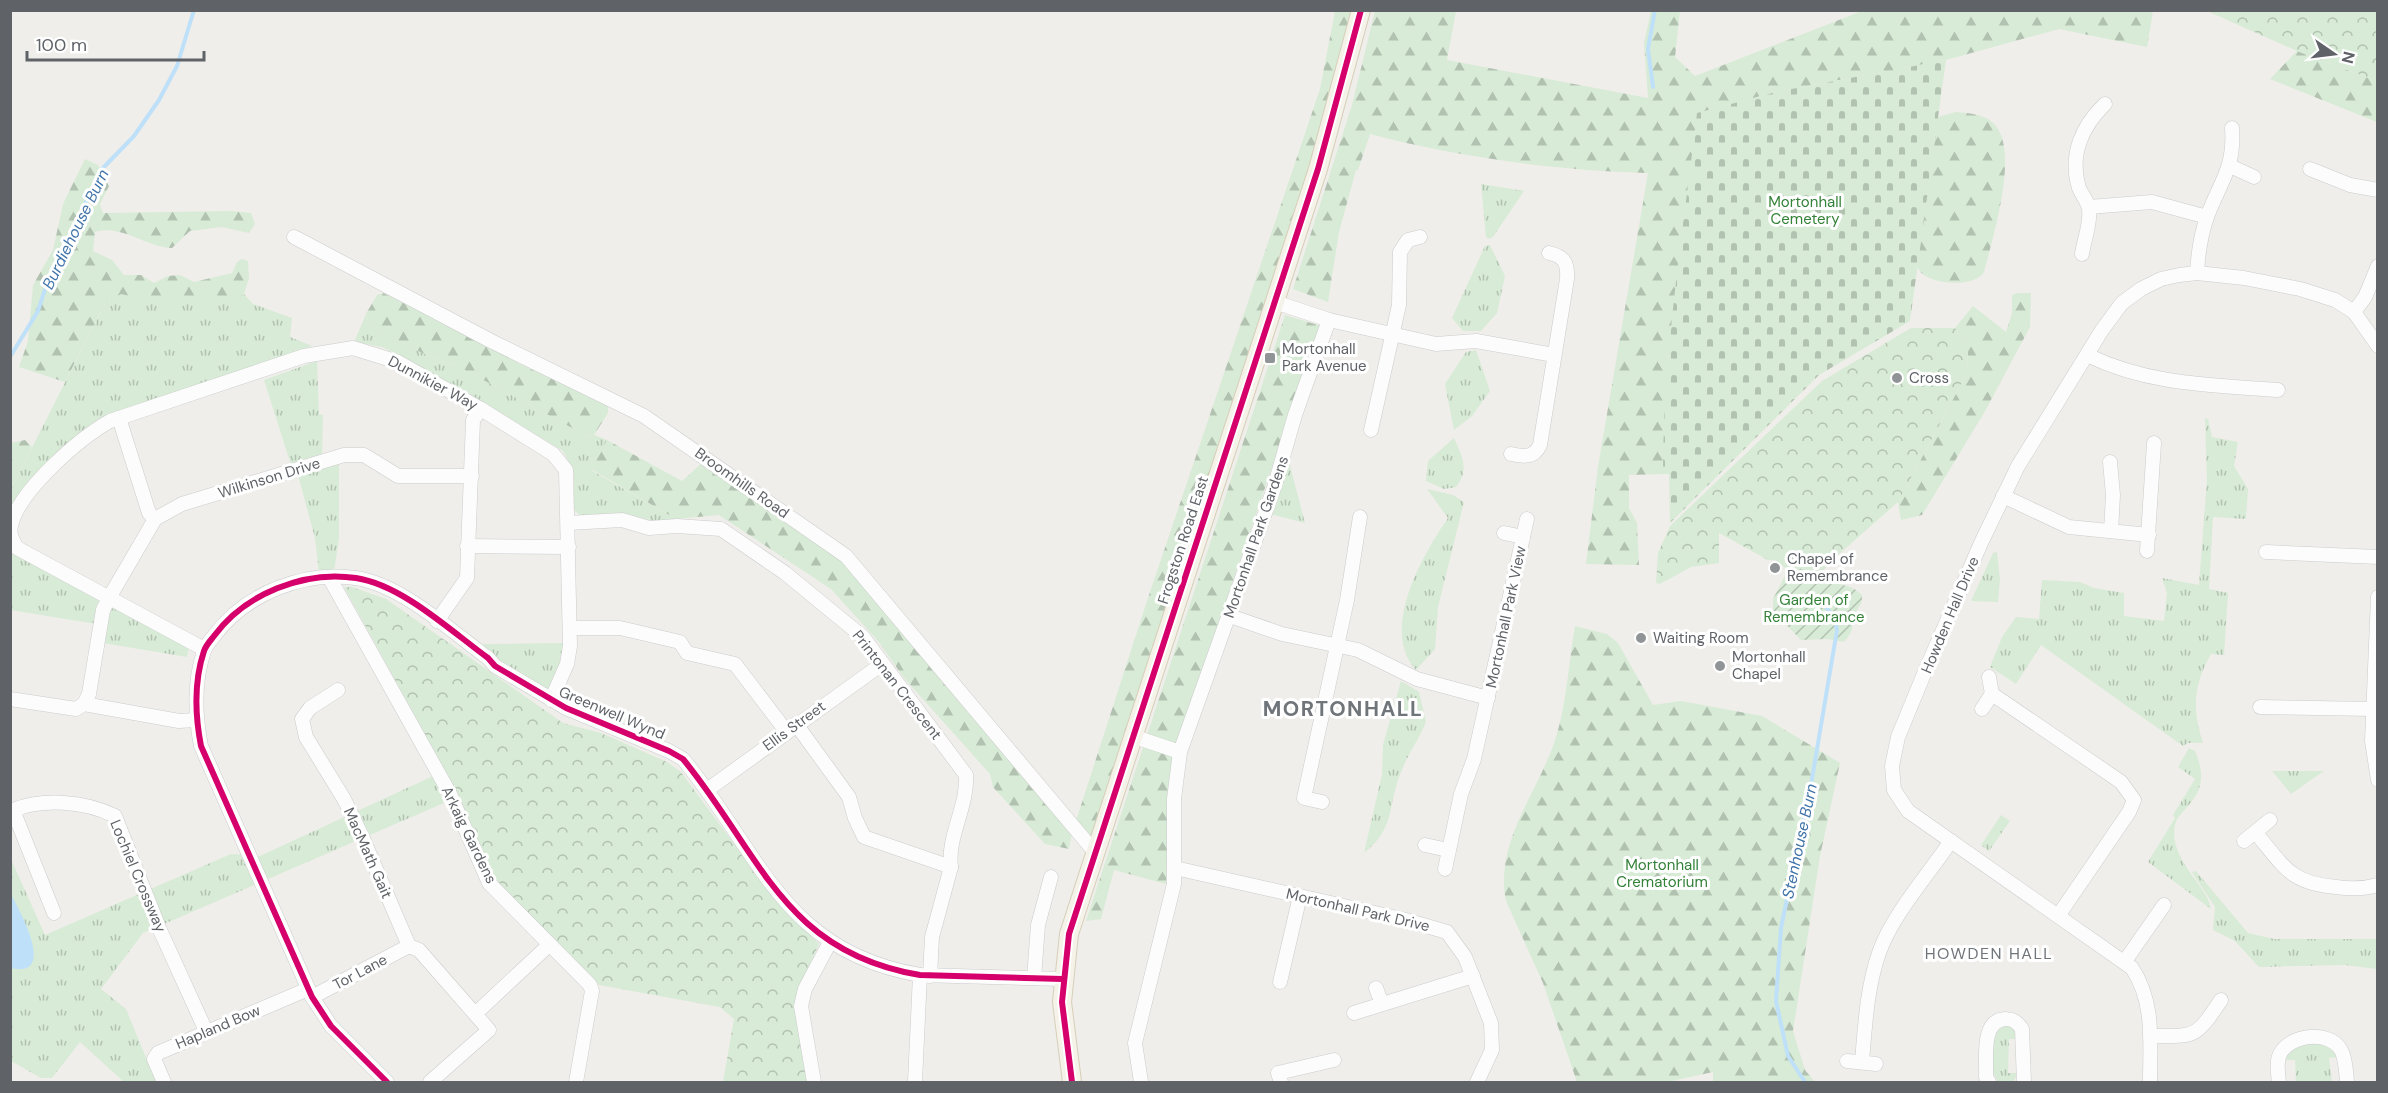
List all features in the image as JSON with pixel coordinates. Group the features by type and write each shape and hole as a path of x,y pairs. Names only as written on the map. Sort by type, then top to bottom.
{"main road":[{"name":"Frogston Road East","path":"1072,1083 1062,1002 1069,934 1094,851 1318,169 1361,10"}],"street":[{"path":"2082,254 2089,226 2089,207 2079,185 2077,149 2090,119 2105,104"},
{"path":"2197,273 2207,218 2230,166 2233,147 2232,128"},
{"path":"2230,166 2254,177"},
{"path":"2310,169 2350,185 2378,190"},
{"path":"2089,207 2152,202 2207,218"},
{"name":"Broomhills Road","path":"294,237 481,335 644,416 846,556 1094,851"},
{"path":"1371,430 1400,294 1400,252 1408,240 1420,237"},
{"path":"1511,454 1523,457 1537,451 1568,267 1558,255 1549,253"},
{"path":"2378,266 2365,297 2354,312 2378,346"},
{"name":"Howden Hall Drive","path":"2150,1083 2148,999 2137,975 2125,961 1903,806 1893,782 1893,757 1898,737 2002,496 2112,316 2134,293 2161,279 2197,273 2244,278 2308,291 2335,300 2354,312"},
{"path":"1275,302 1329,320 1436,344 1476,341 1554,355"},
{"name":"Mortonhall Park Gardens","path":"1141,1083 1135,1043 1171,902 1175,868 1174,800 1180,752 1230,616 1329,320"},
{"name":"Dunnikier Way","path":"11,538 11,526 18,511 37,484 96,429 119,418 319,352 353,348 398,362 481,409 560,460 566,470 570,628 567,664 551,700"},
{"path":"2087,355 2121,371 2174,383 2278,390"},
{"path":"437,621 467,578 473,420 481,409"},
{"path":"10,699 76,709 84,704 89,694 104,610 155,519 149,513 119,418"},
{"path":"2147,551 2154,443"},
{"name":"Wilkinson Drive","path":"155,519 182,504 344,455 364,455 398,476 472,476"},
{"path":"2110,462 2114,495 2111,531"},
{"path":"2002,496 2069,526 2149,535"},
{"path":"1322,802 1304,798 1337,644 1360,517"},
{"name":"Mortonhall Park View","path":"1445,868 1461,794 1474,759 1527,519"},
{"name":"Printonan Crescent","path":"568,523 622,520 649,528 677,526 721,529 785,573 863,637 966,775 965,799 949,855 951,867 932,937 925,976 915,1083"},
{"name":"Mortonhall Park View","path":"1504,533 1523,537"},
{"path":"11,538 17,548 204,649"},
{"path":"467,546 569,547"},
{"path":"2266,552 2378,557"},
{"name":"Arkaig Gardens","path":"329,577 450,794 489,883 548,946 590,985 591,991 576,1083"},
{"name":"Greenwell Wynd","path":"387,1083 331,1026 310,993 201,746 196,720 197,692 204,649 221,626 255,598 311,578 357,578 399,593 488,658 495,666 551,700 584,717 684,759 781,898 808,926 830,942 874,965 925,976 1063,979"},
{"path":"2378,597 2372,750 2378,780"},
{"name":"Mortonhall Park View","path":"1230,616 1282,634 1337,644 1367,653 1417,679 1488,698"},
{"path":"570,628 621,628 680,642 687,653 735,664 849,797 864,837 951,867"},
{"name":"Ellis Street","path":"707,790 882,664"},
{"path":"1982,709 1992,694 1989,677"},
{"name":"MacMath Gait","path":"338,690 310,708 302,719 306,737 344,799 409,946 419,950 475,1014"},
{"path":"1992,694 2121,782 2134,800 2129,812 2058,916"},
{"path":"84,704 179,721 196,720"},
{"path":"2260,706 2373,709"},
{"path":"1132,736 1180,752"},
{"name":"Lochiel Crossway","path":"12,809 46,801 115,816 160,930 206,1031"},
{"path":"12,809 54,913"},
{"path":"2270,820 2250,836 2298,879 2312,885 2344,888 2378,885"},
{"path":"1847,1061 1869,1063 1866,1016 1879,952 1896,921 1951,841"},
{"path":"1425,845 1448,850"},
{"name":"Mortonhall Park Drive","path":"1175,868 1441,930 1454,939 1473,976 1489,1017 1492,1050 1477,1083"},
{"path":"1034,978 1038,925 1051,878"},
{"path":"1280,982 1300,896"},
{"path":"2125,961 2164,905"},
{"path":"814,1083 801,1006 805,989 830,942"},
{"name":"Tor Lane","path":"310,993 409,946"},
{"path":"430,1083 489,1030 475,1014 548,946"},
{"path":"1354,1013 1473,976"},
{"path":"1376,988 1382,1004"},
{"name":"Hapland Bow","path":"164,1083 154,1059 158,1053 206,1031 310,993"},
{"path":"2150,1036 2193,1035 2202,1029 2221,1000"},
{"path":"1989,1083 1986,1077 1988,1034 1993,1023 2005,1018 2015,1021 2022,1029 2024,1083"},
{"path":"2279,1083 2278,1059 2286,1045 2296,1040 2320,1037 2332,1040 2341,1049 2347,1083"},
{"path":"1281,1083 1278,1073 1334,1060"}],"green space":[{"path":"1335,11 1361,11 1094,851 1074,827 1147,601 1320,89"},
{"path":"1375,11 1456,11 1447,60 1648,98 1644,43 1651,11 1680,11 1675,57 1695,76 1862,11 2153,11 2147,47 2059,29 1946,60 1776,92 1698,113 1668,361 1663,474 1629,475 1629,508 1637,523 1639,565 1586,564 1598,467 1648,173 1543,166 1437,150 1370,134 1358,170 1356,170 1339,232 1328,302 1293,289 1352,105"},
{"path":"2207,11 2377,11 2377,81 2297,51"},
{"path":"2297,51 2377,81 2377,122 2270,79"},
{"name":"Mortonhall Cemetery","path":"1946,60 1910,321 1819,375 1670,523 1669,474 1663,474 1666,383 1697,113 1776,92"},
{"path":"1956,112 1970,113 1992,122 2001,134 2005,151 2005,172 1998,217 1984,272 1970,281 1950,283 1929,278 1917,267 1938,117"},
{"path":"85,159 98,165 109,186 100,204 103,213 232,211 251,213 255,224 249,233 222,227 190,231 172,248 115,231 95,232 93,251 112,260 124,275 141,275 154,283 168,276 180,275 194,282 232,273 237,262 242,259 248,261 249,278 244,294 234,300 147,300 121,294 105,303 65,382 19,367 28,341 33,285 53,250 63,204"},
{"path":"1481,184 1524,191 1493,237 1489,239 1486,237"},
{"path":"1490,245 1505,276 1497,313 1481,331 1463,331 1452,318 1485,246"},
{"path":"116,282 147,294 244,294 253,304 292,318 290,337 312,346 98,419 34,476 11,516 11,489"},
{"path":"383,293 481,339 518,363 608,405 608,413 594,435 587,436 461,368 422,353 368,324 367,312 377,295"},
{"path":"2031,293 2030,327 1984,413 1922,515 1901,520 1898,502 1967,373 1968,348 1955,328 1973,306 2006,332 2012,313 2012,295"},
{"path":"367,312 368,324 422,353 461,368 587,436 594,435 607,440 591,470 676,519 653,521 628,514 580,515 574,510 574,473 563,451 401,356 382,347 354,342"},
{"path":"1285,315 1321,326 1179,737 1170,773 1166,884 1114,870 1101,919 1086,921"},
{"path":"1911,328 1955,328 1968,348 1967,373 1898,502 1830,562 1820,575 1798,568 1788,570 1775,560 1768,560 1719,533 1719,563 1691,567 1660,584 1656,583 1658,553 1670,526 1822,381"},
{"path":"1476,350 1490,391 1472,416 1454,430 1445,384 1466,352"},
{"path":"317,361 319,414 323,415 322,456 291,465 264,380"},
{"path":"2205,418 2208,419 2212,437 2238,442 2234,466 2248,489 2246,519 2213,517 2209,589 2228,593 2224,655 2211,654 2201,676 2196,697 2197,719 2203,743 2188,743 2183,746 2041,645 2016,684 1990,667 2002,637 2016,617 2039,619 2042,580 2080,582 2094,588 2124,593 2124,616 2164,621 2167,593 2162,578 2199,585 2207,480"},
{"path":"1454,438 1462,457 1463,475 1456,487 1444,489 1426,481 1428,461"},
{"path":"25,440 32,447 11,489 11,443"},
{"path":"607,440 682,481 702,463 842,559 1072,832 1069,849 1045,844 993,787 990,774 904,678 878,641 831,589 719,515 676,519 591,469"},
{"path":"1288,458 1305,523 1270,514"},
{"path":"339,463 339,538 334,572 319,573 315,538 298,475"},
{"path":"1427,489 1453,495 1464,502 1438,607 1435,649 1416,670 1406,653 1402,634 1403,614 1417,571 1448,518"},
{"path":"10,550 103,601 96,624 11,610"},
{"path":"1997,552 2000,579 1998,602 1971,601 1993,553"},
{"name":"Garden of Remembrance","path":"1798,568 1851,588 1862,595 1851,631 1844,642 1827,639 1801,640 1773,611 1773,599 1788,570"},
{"path":"344,587 352,587 386,599 563,723 601,733 667,762 681,772 776,901 819,944 802,981 808,1082 723,1082 734,1019 720,1007 599,985 493,879 455,789"},
{"path":"112,605 189,647 187,657 103,643"},
{"name":"Mortonhall Crematorium","path":"1575,626 1607,634 1618,643 1653,705 1681,701 1762,716 1840,763 1820,856 1793,1031 1805,1070 1815,1082 1713,1082 1713,1072 1667,1082 1577,1082 1543,983 1506,901 1504,879 1506,858 1512,838 1548,760 1559,728"},
{"path":"565,643 564,662 551,691 545,693 481,648 484,644"},
{"path":"1401,681 1419,692 1426,722 1401,772 1386,825 1374,844 1364,853 1382,774 1383,745"},
{"path":"2189,748 2195,751 2200,766 2200,787 2177,820 2174,838 2177,850 2203,891 2211,909 2148,862 2175,818 2173,815 2195,779 2178,767"},
{"path":"2272,771 2324,771 2291,794"},
{"path":"433,776 444,803 143,933 101,989 126,1009 156,1082 124,1082 80,1042 52,1078 41,1078 11,1061 10,857 45,935 231,854 260,856"},
{"path":"2001,815 2010,821 1989,851 1981,845"},
{"path":"2196,871 2248,933 2274,939 2377,939 2377,969 2345,965 2259,967 2235,941 2213,930 2215,907 2192,872"},
{"path":"2005,1024 2015,1028 2019,1039 2009,1039 2008,1073 2018,1073 2013,1082 1998,1082 1993,1073 1993,1035 1994,1031"},
{"path":"2324,1042 2340,1057 2329,1058 2332,1082 2296,1082 2295,1060 2283,1060 2293,1047"}],"water":[{"path":"10,892 32,940 34,953 32,963 25,969 11,968"}],"waterway":[{"name":"Burdiehouse Burn","path":"10,357 38,311 48,280 102,169 134,136 159,100 177,66 194,10"},
{"path":"1653,87 1648,49 1655,10"},
{"name":"Stenhouse Burn","path":"1805,1082 1788,1056 1776,1001 1781,928 1812,779 1837,630 1834,617 1820,600"}],"cycle path":[{"path":"1072,1082 1062,1002 1069,934 1318,169 1361,10"},
{"path":"387,1082 331,1026 312,997 201,746 199,734 198,674 209,643 227,621 259,597 277,588 316,578 336,576 356,578 391,590 425,610 488,658 495,666 566,708 683,759 779,894 805,922 836,945 874,963 920,975 1063,979"}],"place":[{"name":"Mortonhall Park Avenue","path":"1270,358"},
{"name":"Cross","path":"1897,378"},
{"name":"Chapel of Remembrance","path":"1775,568"},
{"name":"Waiting Room","path":"1641,638"},
{"name":"Mortonhall Chapel","path":"1720,666"}],"district":[{"name":"MORTONHALL","path":"1343,709"},
{"name":"HOWDEN HALL","path":"1989,953"}]}
